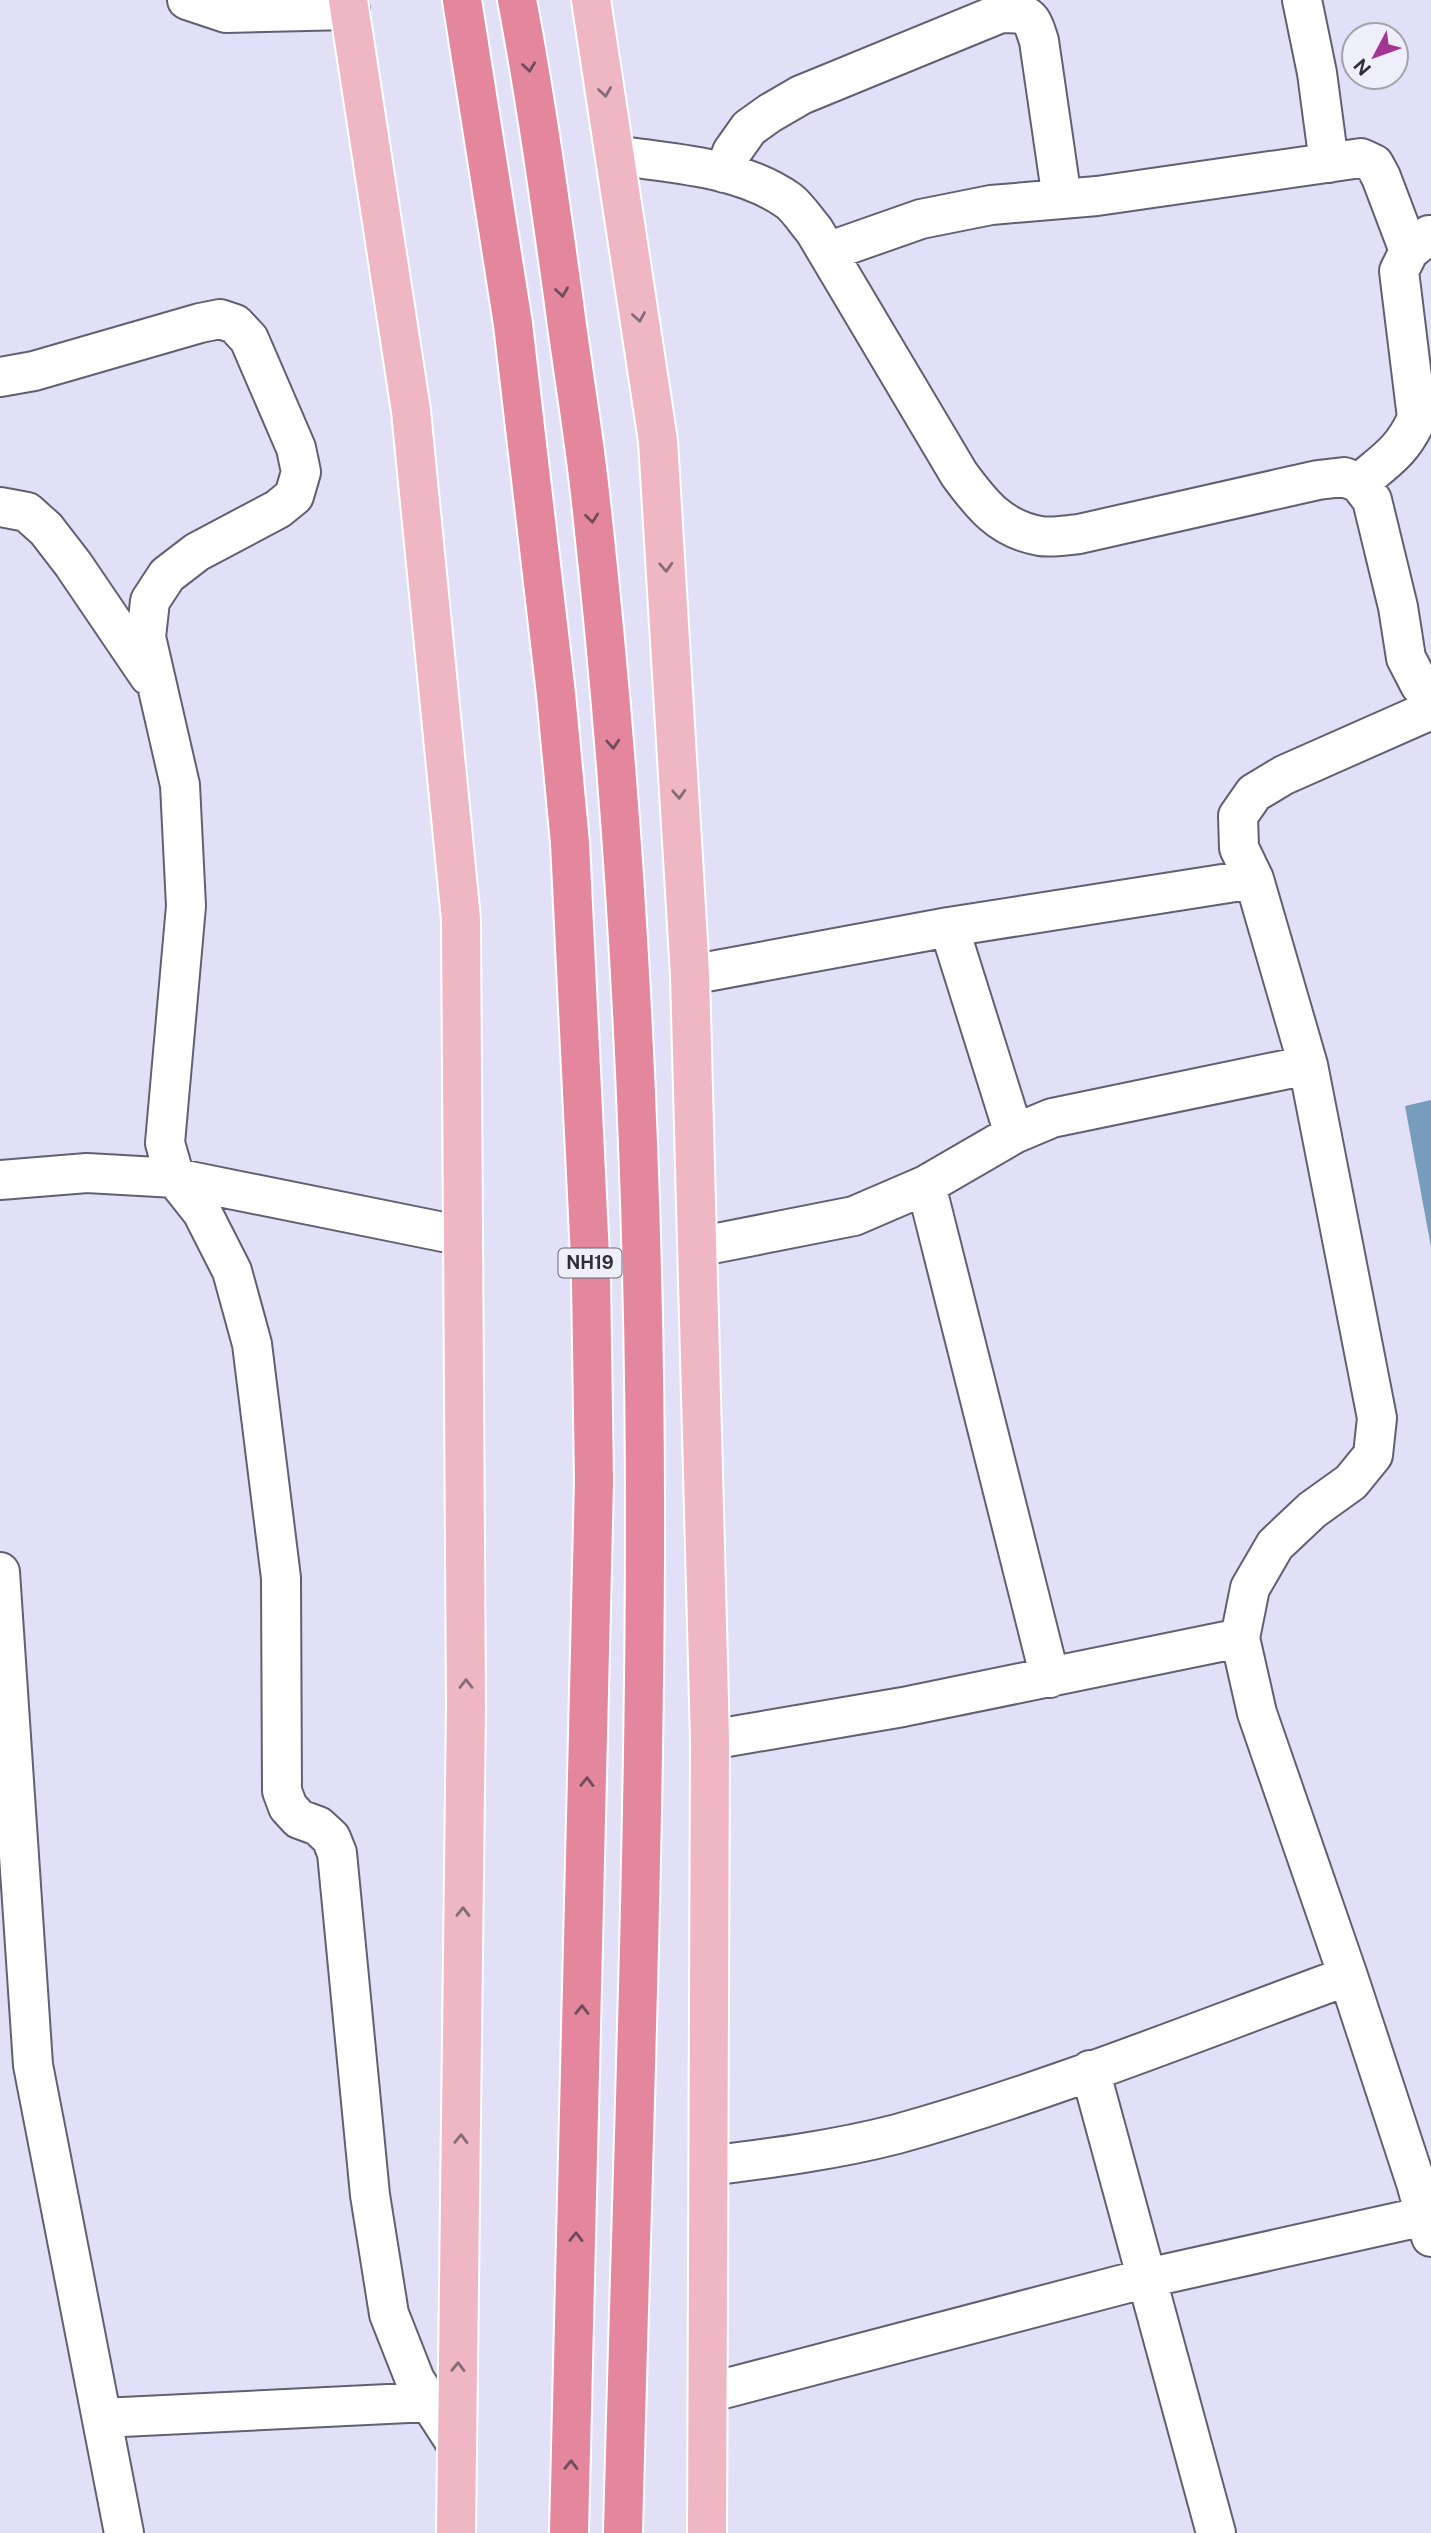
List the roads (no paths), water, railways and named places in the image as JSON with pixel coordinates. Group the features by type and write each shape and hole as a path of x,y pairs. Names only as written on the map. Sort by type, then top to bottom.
{"highway":[{"name":"NH19","path":"462,0 513,324 556,694 570,843 590,1264 594,1482 569,2533"},
{"name":"NH19","path":"517,0 590,489 610,692 627,925 636,1121 643,1345 645,1547 643,1738 623,2533"}],"main road":[{"path":"591,0 658,441 690,975 710,1740 707,2533"},
{"path":"349,5 411,411 461,919 466,1706 456,2533"}],"street":[{"path":"187,0 226,13 349,5"},
{"path":"1302,0 1317,73 1329,163"},
{"path":"724,173 732,152 749,128 769,113 802,95 1001,13 1023,13 1033,21 1039,41 1062,200"},
{"path":"615,155 724,173 756,183 791,202 814,230 959,474 985,508 1010,526 1041,536 1079,534 1318,480 1344,477 1359,483 1372,500 1398,607 1406,658 1420,685 1431,699"},
{"path":"827,252 921,219 991,205 1062,200 1199,183 1361,158 1374,164 1420,242 1399,271 1417,418 1408,439 1397,452 1359,483"},
{"path":"0,377 34,371 200,323 219,320 235,324 249,339 296,448 301,472 294,496 278,509 197,552 167,575 150,601 146,637 180,785 186,906 165,1143 175,1178 202,1212 232,1271 252,1344 281,1578 282,1791 288,1807 299,1819 318,1826 331,1838 337,1853 370,2195 389,2314 415,2381 457,2445"},
{"path":"0,507 27,512 46,529 157,687"},
{"path":"708,2393 1426,2202 1257,1713 1240,1638 1250,1588 1275,1545 1312,1510 1351,1482 1373,1455 1377,1418 1308,1065 1254,879 1239,848 1238,816 1254,793 1284,775 1431,710"},
{"path":"690,975 949,927 1254,879"},
{"path":"949,927 1014,1134"},
{"path":"697,1247 854,1216 926,1185 1014,1134 1052,1118 1308,1065"},
{"path":"0,1180 88,1173 175,1178 463,1237"},
{"path":"926,1185 1051,1678"},
{"path":"0,1572 11,1938 124,2533"},
{"path":"710,1740 903,1707 1240,1638"},
{"path":"709,2166 795,2155 896,2134 1090,2070 1348,1976"},
{"path":"1090,2070 1216,2533"},
{"path":"102,2418 429,2402"}],"water":[{"path":"1431,1100 1431,1247 1405,1106"}]}
